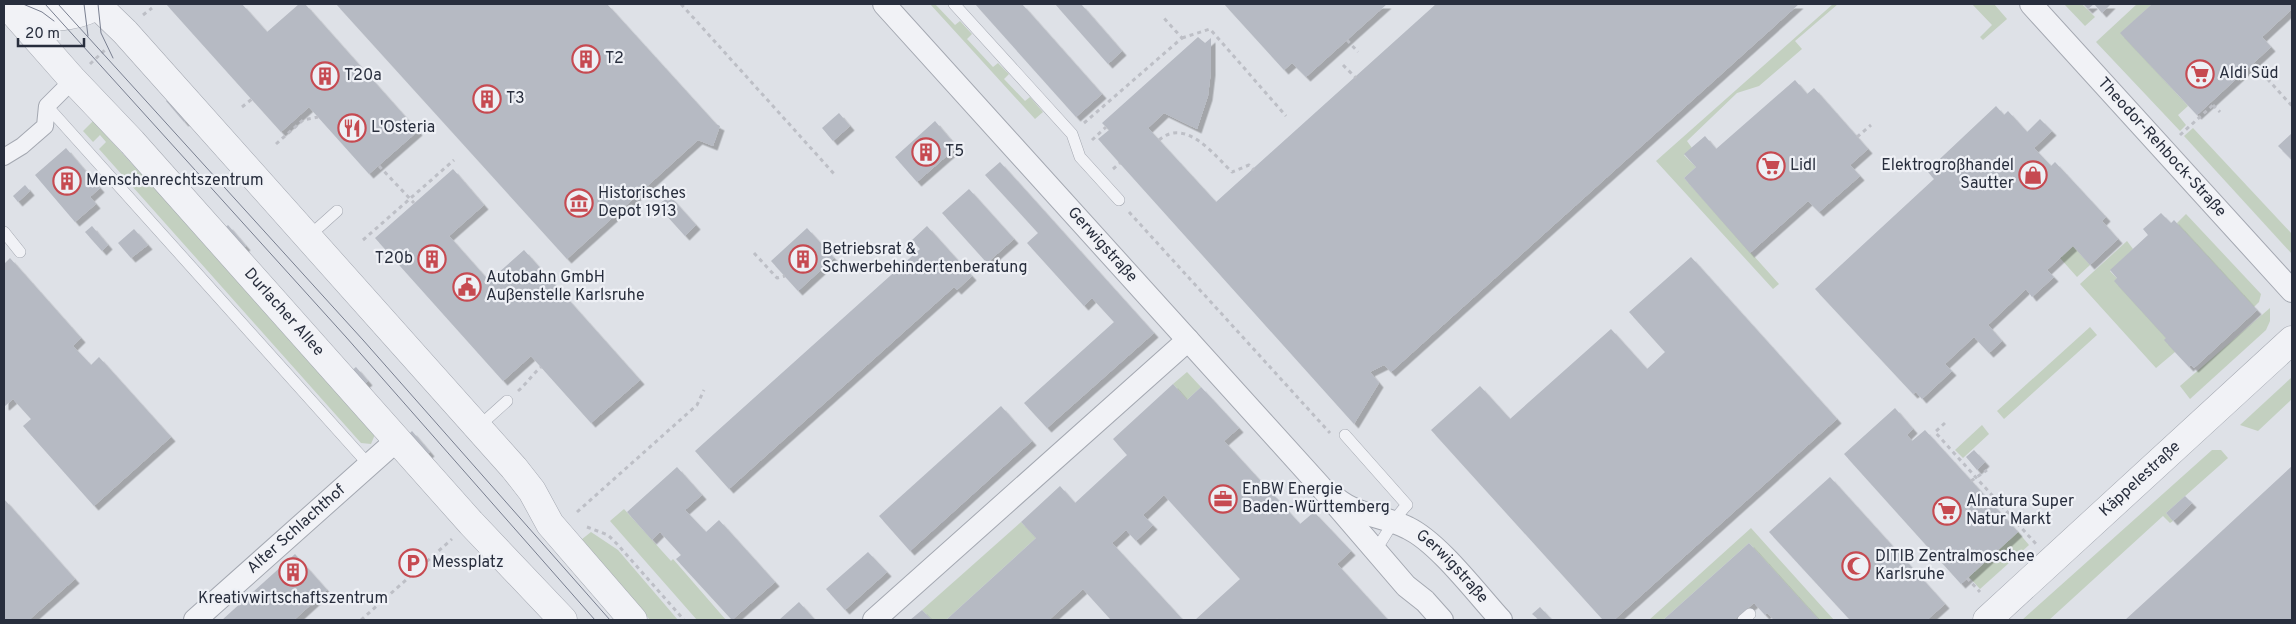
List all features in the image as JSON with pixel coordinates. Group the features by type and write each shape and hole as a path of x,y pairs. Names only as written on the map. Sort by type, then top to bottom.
{"street":[{"path":"16,9 68,15 97,4 125,32 532,491 550,524 633,620"},
{"name":"Gerwigstraße","path":"884,4 1320,486 1406,586 1425,601 1442,620"},
{"name":"Theodor-Rehbock-Straße","path":"2031,4 2165,149 2292,291"},
{"name":"Durlacher Allee","path":"16,9 72,80 132,142 471,523 563,620"},
{"path":"4,157 22,146 45,126 47,106 72,80"},
{"path":"874,620 1188,340"},
{"name":"Käppelestraße","path":"1988,620 2292,340"},
{"name":"Alter Schlachthof","path":"195,620 398,440"},
{"name":"Gerwigstraße","path":"1320,486 1346,507 1395,522 1417,533 1434,546 1501,620"}],"lane":[{"path":"954,4 1072,134 1080,157 1119,200"},
{"path":"47,106 369,465"},
{"path":"308,237 337,211"},
{"path":"4,232 20,252"},
{"path":"477,428 507,401"},
{"name":"Gerwigstraße","path":"1344,435 1407,505 1400,511 1395,522 1375,551"}],"path":[{"path":"681,4 836,176"},
{"path":"1162,16 1182,38"},
{"path":"1072,134 1182,38 1210,29 1286,116"},
{"path":"72,80 125,32"},
{"path":"1347,40 1358,52"},
{"path":"1343,65 1356,78"},
{"path":"2262,73 2292,106"},
{"path":"242,107 252,99"},
{"path":"2165,149 2212,103 2220,112"},
{"path":"299,116 303,120"},
{"path":"276,144 303,120 318,117"},
{"path":"1857,137 1871,125"},
{"path":"1159,140 1165,134 1181,132 1204,144 1232,172 1249,165 1254,170"},
{"path":"363,240 454,160"},
{"path":"379,166 414,204"},
{"path":"1119,200 1333,436 1344,435"},
{"path":"754,253 777,278 785,276"},
{"path":"507,401 541,367"},
{"path":"577,512 697,405 704,390"},
{"path":"1945,423 1935,432 2052,561"},
{"path":"1971,481 1987,470"},
{"path":"2014,520 2024,512"},
{"path":"361,620 471,523"},
{"path":"600,531 617,544 684,620"}],"green space":[{"path":"930,4 935,4 955,25 960,21 972,34 967,39 993,67 998,63 1009,74 1004,79 1025,101 1030,97 1043,112 1035,119"},
{"path":"1833,4 1838,4 1795,41 1802,49 1759,86 1737,93 1687,141 1692,148 1684,155 1696,167 1684,178 1779,284 1773,289 1656,161"},
{"path":"1972,4 1994,4 2007,19 1983,40 1980,37 1992,25"},
{"path":"2064,4 2082,4 2095,17 2085,26"},
{"path":"2137,4 2152,4 2121,33 2188,106 2178,115 2186,125 2180,131 2096,42"},
{"path":"93,121 376,432 371,444 361,443 99,149 106,142 100,135 93,142 83,131"},
{"path":"2193,128 2292,234 2292,254 2184,136"},
{"path":"2186,214 2261,294 2259,302 2251,310 2174,226"},
{"path":"2127,241 2133,249 2110,271 2170,335 2175,352 2156,368 2080,284"},
{"path":"2073,246 2090,265 2077,277 2060,258"},
{"path":"2270,308 2270,321 2266,330 2190,399 2180,386"},
{"path":"2090,327 2097,335 2004,419 1997,411"},
{"path":"1187,372 1201,387 1187,400 1173,384"},
{"path":"2292,377 2292,399 2258,431 2240,425"},
{"path":"1982,425 1989,434 1963,458 1955,450"},
{"path":"2212,450 2221,450 2228,458 2166,513 2173,521 2170,523 2163,516 2049,620 2022,620"},
{"path":"624,509 671,561 673,559 726,620 697,620 610,521"},
{"path":"1021,522 1036,538 946,620 932,620 922,610"},
{"path":"1751,528 1834,620 1819,620 1749,543 1663,620 1649,620"},
{"path":"591,532 618,550 678,620 650,620 581,540"},
{"path":"2018,532 2029,545 1980,589 1969,577"}],"building":[{"name":"T20a","path":"166,4 242,4 267,32 299,4 305,4 418,131 369,174 309,107 281,132"},
{"path":"336,4 607,4 716,124 720,126 713,146 698,140 567,259"},
{"path":"975,4 1022,4 1102,94 1076,117"},
{"path":"1055,4 1081,4 1122,51 1108,64"},
{"path":"1224,4 1387,4 1306,77 1292,63 1284,70"},
{"path":"1436,4 1799,4 1391,372 1384,365 1370,372 1379,383 1354,424 1098,139 1109,130 1102,123 1198,37 1205,43 1211,38 1211,71 1208,96 1197,129 1164,113 1148,128 1216,202"},
{"path":"2083,4 2094,4 2088,9"},
{"path":"2094,4 2111,4 2102,13"},
{"name":"Aldi Süd","path":"2152,4 2292,4 2292,9 2262,37 2271,47 2197,115 2120,33"},
{"name":"Lidl","path":"1795,80 1807,94 1814,88 1868,149 1850,165 1860,176 1819,212 1808,201 1750,253 1684,178 1696,167 1684,154 1705,136 1716,149"},
{"path":"170,97 189,118 184,122 166,101"},
{"path":"1996,106 2004,115 2008,111 2027,132 2040,119 2052,131 2034,148 2051,166 2055,162 2106,217 2102,221 2118,239 2090,265 2073,246 2047,270 2054,277 2032,297 2026,289 1988,325 2002,341 1989,353 1974,337 1945,364 1952,371 1922,399 1916,392 1913,394 1815,289 1934,179 1927,171"},
{"path":"839,113 850,126 833,141 822,128"},
{"name":"T5","path":"935,121 957,147 917,182 895,157"},
{"path":"2292,133 2292,156 2290,158 2278,146"},
{"name":"Menschenrechtszentrum","path":"66,148 100,188 90,197 96,204 75,222 35,175"},
{"path":"1000,162 1154,333 1047,428 1024,403 1114,322 1092,298 1084,306 1027,243 1038,233 985,175"},
{"path":"453,169 484,205 449,236 489,281 524,250 640,380 591,423 531,356 503,381 375,238"},
{"path":"25,185 30,191 18,202 13,196"},
{"path":"969,189 1014,239 987,263 942,213"},
{"path":"669,195 696,225 685,236 658,206"},
{"path":"2161,213 2171,223 2174,220 2257,310 2194,368 2191,365 2189,367 2164,340 2166,338 2114,281 2117,278 2110,270 2148,235 2143,229"},
{"path":"228,225 246,246 241,250 223,230"},
{"path":"92,226 108,245 102,251 85,232"},
{"path":"927,226 972,276 957,290 954,287 729,489 695,451 920,249 912,240"},
{"name":"Betriebsrat & Schwerbehindertenberatung","path":"807,228 834,258 798,291 771,261"},
{"path":"134,229 148,245 131,258 118,243"},
{"path":"1691,257 1837,419 1614,620 1603,620 1431,430 1480,386 1510,419 1611,329 1647,369 1665,352 1629,312"},
{"path":"10,258 81,338 73,346 91,365 99,357 171,437 94,506 23,426 31,419 13,399 4,405 4,264"},
{"path":"356,367 368,381 363,385 351,371"},
{"name":"EnBW Energie Baden-Württemberg","path":"1173,384 1187,400 1201,387 1239,428 1224,441 1300,524 1314,512 1351,551 1337,564 1388,620 1279,620 1277,618 1274,620 1195,620 1240,579 1164,495 1143,515 1153,525 1136,541 1126,530 1112,543 1183,620 1111,620 1083,589 1049,620 946,620 1036,538 1021,522 1060,486 1075,503 1127,455 1113,439"},
{"path":"1001,406 1032,441 910,551 879,516"},
{"path":"1895,408 1913,429 1907,435 1912,441 1925,430 2018,532 1961,584 1844,454"},
{"path":"412,431 430,452 425,456 407,436"},
{"path":"1974,450 1985,462 1977,470 1966,457"},
{"path":"2292,466 2292,620 2125,620 2183,567"},
{"path":"677,467 702,495 685,510 706,532 719,520 775,582 732,620 676,559 681,555 660,532 652,540 627,512"},
{"name":"DITIB Zentralmoschee Karlsruhe","path":"1830,477 1945,604 1927,620 1850,620 1769,532"},
{"path":"2185,496 2192,503 2173,521 2166,513"},
{"path":"4,499 75,579 29,620 4,620"},
{"path":"1749,543 1819,620 1774,620 1767,613 1765,615 1754,603 1734,620 1663,620"},
{"path":"868,552 887,572 845,610 826,589"},
{"name":"Kreativwirtschaftszentrum","path":"295,554 327,590 294,620 222,620"},
{"path":"799,602 815,620 779,620"},
{"path":"1540,607 1551,619 1539,620 1532,614"},
{"path":"922,610 932,620 910,620"}],"tram line":[{"path":"23,4 42,12 54,21"},
{"path":"45,4 346,337 595,620"},
{"path":"58,4 363,340 610,620"},
{"path":"84,4 88,36"},
{"path":"98,4 101,33 113,58"}],"place":[{"name":"T2","path":"586,59"},
{"name":"Aldi Süd","path":"2200,74"},
{"name":"T20a","path":"325,76"},
{"name":"T3","path":"487,99"},
{"name":"L'Osteria","path":"352,128"},
{"name":"T5","path":"926,152"},
{"name":"Lidl","path":"1771,166"},
{"name":"Elektrogroßhandel Sautter","path":"2033,175"},
{"name":"Menschenrechtszentrum","path":"67,181"},
{"name":"Historisches Depot 1913","path":"579,203"},
{"name":"T20b","path":"432,259"},
{"name":"Betriebsrat & Schwerbehindertenberatung","path":"803,259"},
{"name":"Autobahn GmbH Außenstelle Karlsruhe","path":"467,287"},
{"name":"EnBW Energie Baden-Württemberg","path":"1223,499"},
{"name":"Alnatura Super Natur Markt","path":"1947,511"},
{"name":"Messplatz","path":"413,563"},
{"name":"DITIB Zentralmoschee Karlsruhe","path":"1856,566"},
{"name":"Kreativwirtschaftszentrum","path":"293,572"}]}
